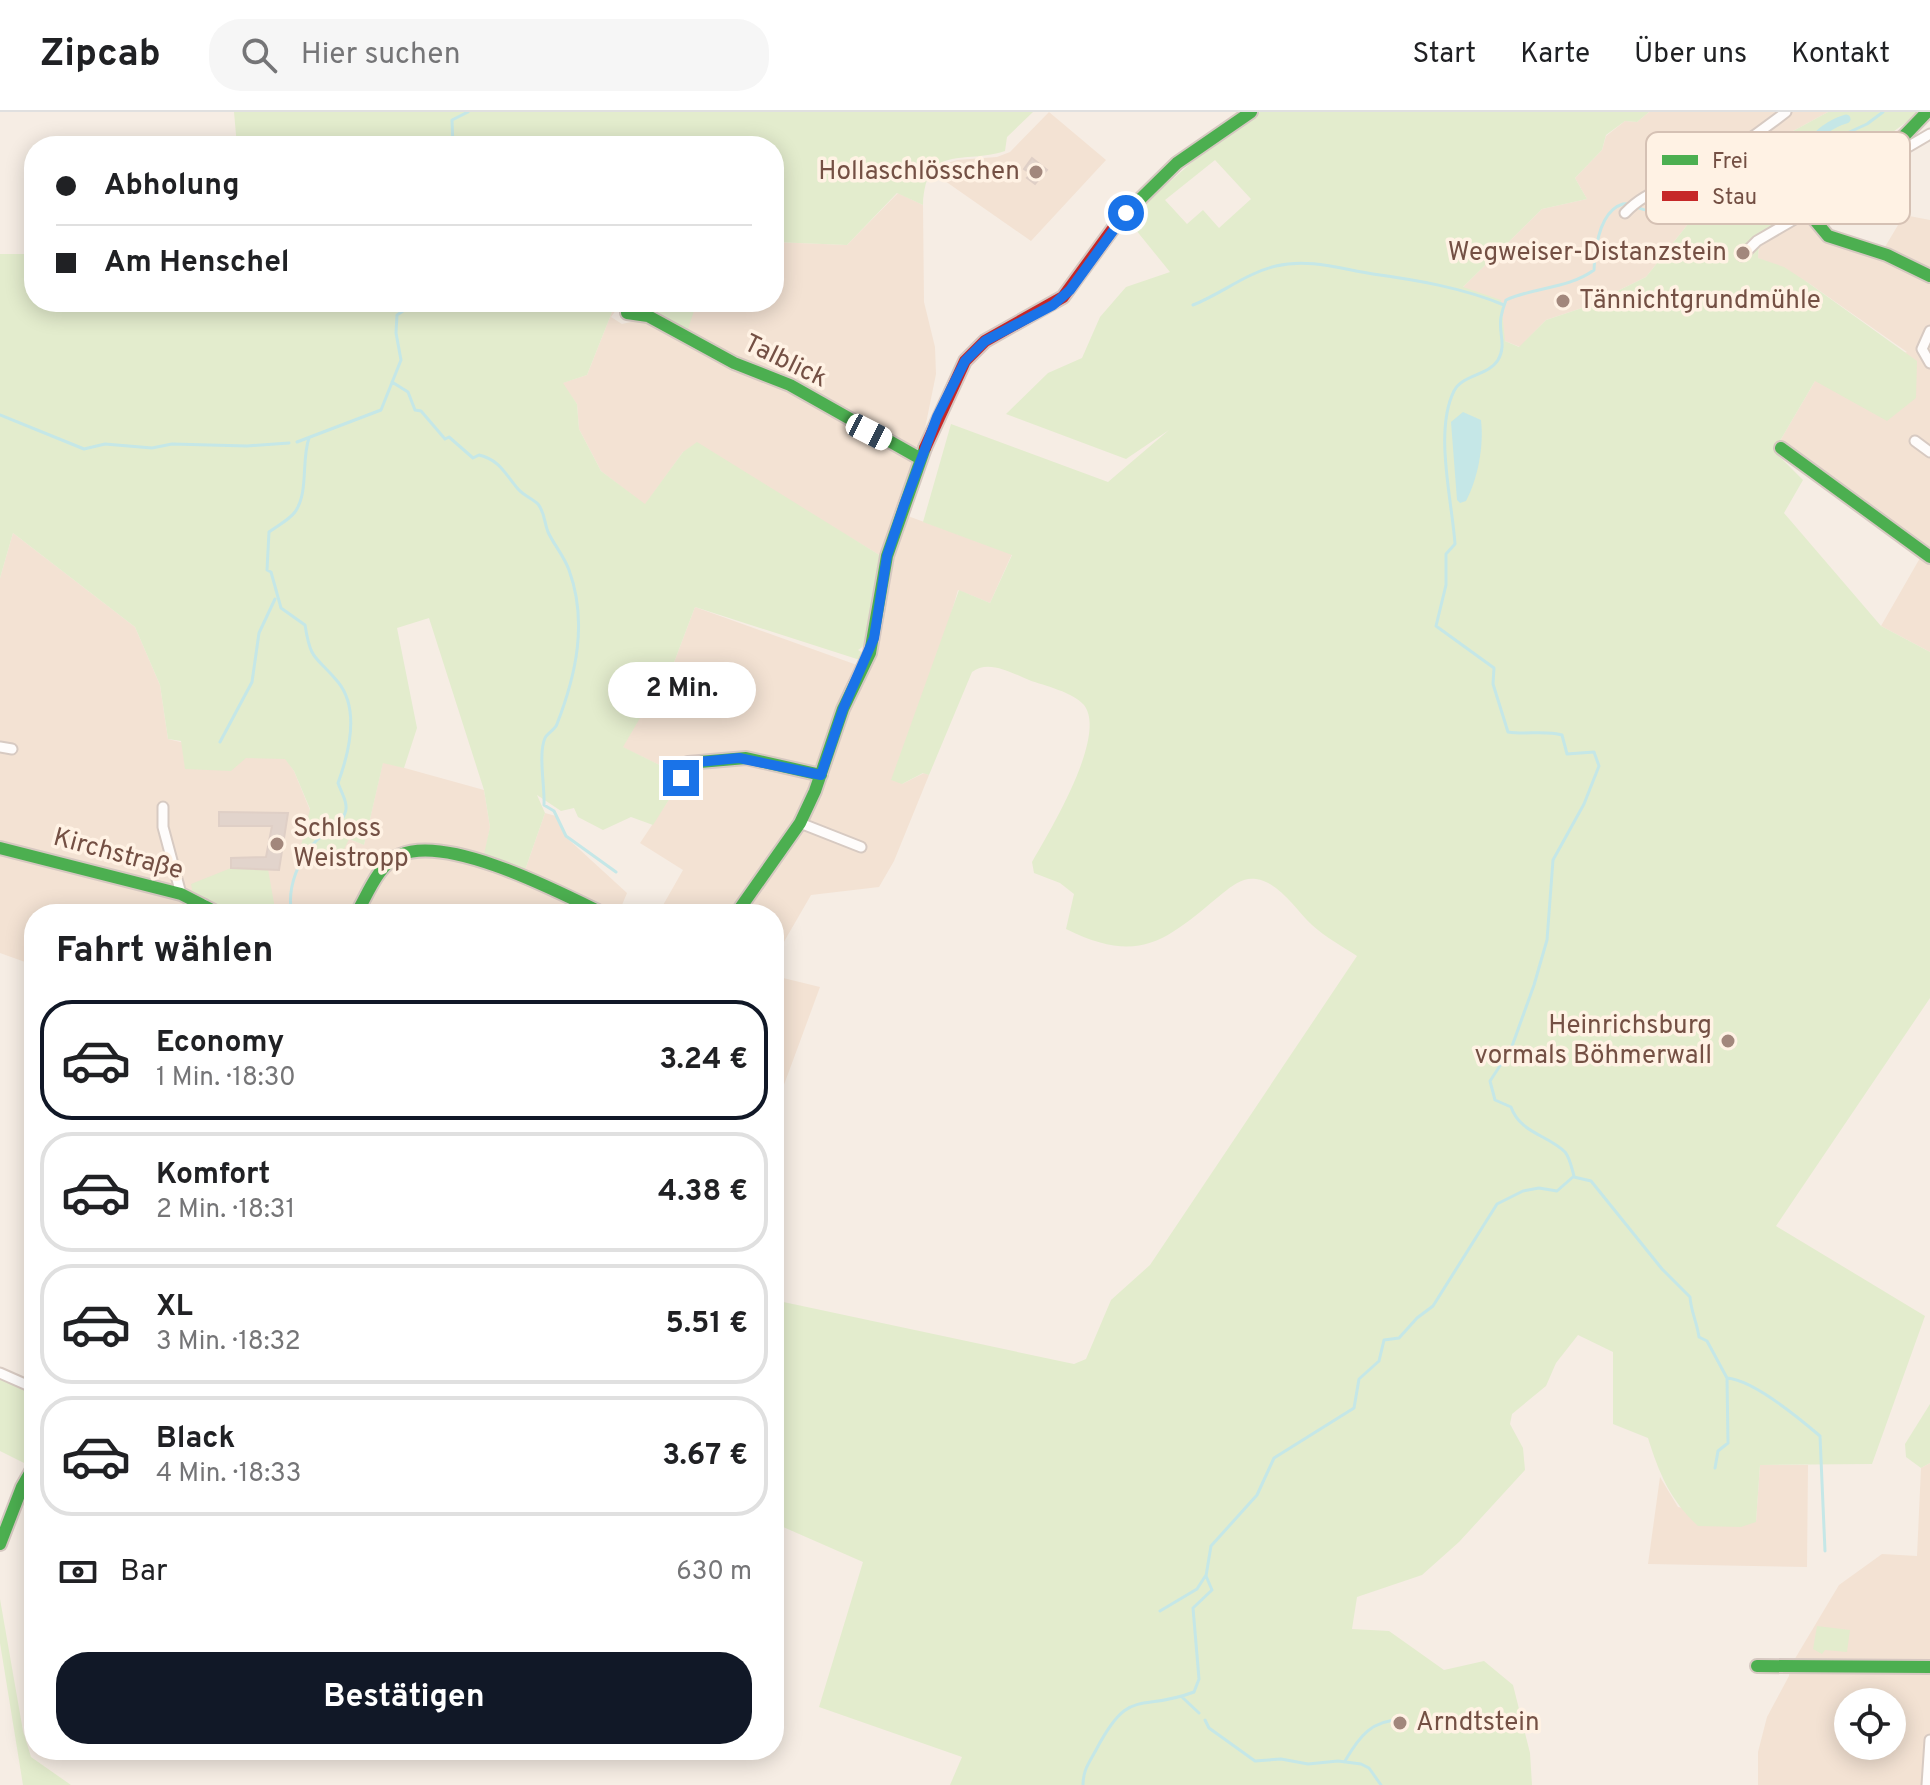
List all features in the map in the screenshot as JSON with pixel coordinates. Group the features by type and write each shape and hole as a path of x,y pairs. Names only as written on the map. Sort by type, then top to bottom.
{"street":[{"path":"743,904 800,823 821,775 843,709 870,653 887,556 921,459 965,361 985,341 1053,305 1070,290 1114,226 1171,170 1251,112"},
{"path":"1759,132 1786,112"},
{"path":"1908,132 1927,112"},
{"path":"1910,146 1930,134"},
{"path":"1625,213 1646,196"},
{"path":"1742,256 1757,241 1786,224"},
{"path":"1818,224 1828,236 1887,255 1930,276"},
{"name":"Talblick","path":"627,313 648,316 734,363 790,385 921,459"},
{"path":"1930,331 1922,349 1930,363"},
{"path":"1915,441 1930,452"},
{"path":"1781,448 1930,557"},
{"path":"0,747 12,749"},
{"path":"681,778 688,763 739,758 821,775"},
{"path":"163,807 163,827 181,894"},
{"path":"800,823 861,847"},
{"name":"Kirchstraße","path":"0,848 181,894 204,904"},
{"path":"363,904 391,861 416,851 433,850 521,876 582,904"},
{"path":"0,1373 24,1384"},
{"path":"0,1544 24,1486"},
{"path":"1757,1666 1930,1667"},
{"path":"1927,1785 1930,1740"}],"shaded area":[{"path":"1049,112 1106,160 1031,241 935,174 945,164 957,160 997,157 1010,152"},
{"path":"1649,112 1828,112 1791,132 1646,132 1646,224 1688,224 1646,277 1585,307 1546,320 1520,347 1505,341 1462,288 1542,209 1587,199 1575,178 1602,150 1606,136 1625,121 1637,122"},
{"path":"898,193 923,205 924,302 935,347 936,374 920,453 644,312 656,312 686,331 693,312 784,312 784,242 847,245"},
{"path":"1910,216 1930,220 1930,652 1881,626 1920,558 1774,451 1815,381 1907,352 1807,282 1758,258 1759,243 1794,224 1812,224 1825,241 1879,257 1899,224 1910,224"},
{"path":"612,312 615,312 611,317 622,324 644,319 788,386 915,462 881,556 795,504 683,452 645,505 601,471 579,429 577,404 562,383 587,375"},
{"path":"905,515 1012,554 990,603 958,590 902,784 924,773 929,775 894,861 879,887 811,895 784,942 784,904 750,904 806,822 846,711 879,645 892,557"},
{"path":"13,533 135,627 160,685 168,739 246,758 285,758 294,771 310,810 349,839 364,845 383,762 484,790 490,827 484,859 575,904 24,904 24,962 0,953 0,578"},
{"path":"695,607 857,665 841,699 817,769 739,755 692,759 682,763 678,775 683,777 686,770 694,765 741,761 810,774 814,778 793,823 737,904 664,904 683,870 640,843 670,798 665,794 676,773 622,747 640,717 656,710"},
{"path":"545,813 556,816 567,838 627,893 622,904 592,904 524,873"},
{"path":"784,978 820,987 784,1085"},
{"path":"1930,1463 1930,1785 1758,1785 1758,1752 1767,1717 1789,1676 1790,1667 1839,1585 1882,1554 1917,1556 1921,1468"},
{"path":"1760,1465 1808,1465 1807,1567 1648,1564 1660,1477 1678,1507 1756,1522"}],"green space":[{"path":"234,112 1033,112 1007,137 1005,151 939,164 931,172 923,205 897,193 847,245 784,242 784,136 236,136"},
{"path":"1260,112 1649,112 1637,122 1625,121 1606,135 1602,150 1575,178 1587,199 1542,209 1463,287 1501,300 1505,341 1519,347 1546,320 1585,307 1646,277 1688,224 1783,224 1759,243 1758,258 1784,267 1917,361 1916,398 1887,421 1815,381 1774,451 1803,480 1784,513 1881,626 1930,652 1930,998 1776,1226 1925,1316 1872,1464 1760,1465 1756,1522 1741,1527 1698,1526 1688,1516 1667,1485 1648,1438 1613,1424 1613,1352 1578,1335 1556,1363 1546,1386 1512,1414 1510,1424 1523,1448 1525,1470 1459,1542 1422,1575 1357,1597 1352,1629 1389,1631 1444,1670 1484,1661 1513,1685 1530,1753 1532,1785 950,1785 962,1757 819,1707 863,1562 784,1527 784,1302 1074,1364 1086,1359 1111,1300 1150,1265 1357,956 1317,929 1280,891 1256,879 1234,885 1185,924 1151,942 1114,946 1066,929 1074,894 1060,883 1034,873 1032,862 1083,760 1089,719 1084,705 1073,696 1000,668 978,668 972,672 929,775 923,773 902,784 891,780 959,590 990,603 1012,555 923,522 951,424 1108,482 1169,430 1126,459 1006,414 1048,373 1082,358 1100,317 1126,287 1170,272 1127,219 1206,150","holes":["1215,160 1251,199 1219,228 1203,210 1187,224 1165,200"]},
{"path":"1828,112 1920,112 1893,132 1791,132"},
{"path":"0,254 24,254 24,312 612,312 587,375 563,383 577,404 579,429 601,471 645,504 683,452 697,442 881,556 867,644 858,650 863,653 860,660 695,607 656,710 640,718 623,747 676,773 665,794 670,798 653,825 631,817 603,830 578,817 574,808 561,811 537,795 545,813 524,873 483,859 490,827 484,790 429,618 397,628 417,728 404,768 383,763 364,845 349,839 336,866 299,854 310,809 294,771 285,759 246,758 231,771 185,769 181,741 168,739 160,685 135,627 13,533 0,578"},
{"path":"656,312 694,312 687,332"},
{"path":"231,868 268,869 274,904 210,904 193,894 191,884"},
{"path":"0,1377 24,1388 24,1463 0,1451"},
{"path":"1930,1404 1930,1463 1921,1468 1906,1457 1905,1444"},
{"path":"0,1599 24,1734 24,1760 35,1760 71,1785 23,1785 0,1643"},
{"path":"1817,1626 1850,1630 1847,1652 1825,1650 1822,1654 1813,1649"}],"water":[{"path":"1463,412 1481,420 1482,440 1474,482 1466,501 1460,503 1457,500 1451,422"}],"building":[{"name":"Hollaschlösschen","path":"1032,158 1047,170 1035,184 1027,178 1031,174 1024,169"},
{"name":"Schloss Weistropp","path":"219,812 288,813 279,870 231,868 231,858 266,857 272,826 219,826"}],"waterway":[{"path":"453,136 452,120 468,112"},
{"path":"1850,132 1883,112"},
{"path":"1822,132 1846,119"},
{"path":"1083,1785 1089,1763 1118,1716 1137,1704 1194,1692 1199,1679 1193,1608 1212,1590 1206,1576 1211,1546 1257,1495 1274,1458 1354,1408 1359,1379 1379,1361 1384,1340 1399,1338 1433,1306 1497,1204 1523,1191 1539,1188 1557,1191 1574,1176 1565,1152 1521,1123 1511,1107 1495,1100 1490,1081 1511,1049 1547,940 1553,860 1584,804 1599,766 1594,752 1567,754 1562,735 1508,732 1493,684 1494,668 1436,626 1446,585 1446,554 1455,544 1445,426 1448,407 1458,385 1494,365 1501,354 1500,323 1506,300 1573,281 1594,270 1600,232 1608,214 1623,204 1646,210"},
{"path":"1193,305 1265,269 1301,263 1440,285 1504,305"},
{"path":"297,442 381,410 401,360 396,333 397,315 402,312"},
{"path":"392,382 408,392 415,410 421,411 445,439 449,437 473,458 479,455 492,460 520,491 538,504 548,532 567,565 575,590 579,629 570,687 556,726 546,736 543,745 544,805 554,811 566,836 616,872"},
{"path":"0,415 84,449 105,444 152,448 172,444 247,446 289,443"},
{"path":"291,904 293,884 305,854 337,825 345,813 345,802 338,783 346,758 351,718 345,693 312,653 305,625 281,608 271,572 267,570 269,532 290,518 302,495 309,438"},
{"path":"220,742 252,682 259,633 275,599"},
{"path":"1574,1177 1591,1181 1662,1269 1690,1297 1699,1337 1707,1341 1727,1378 1762,1392 1820,1436 1825,1551"},
{"path":"1715,1468 1718,1451 1728,1443 1727,1378"},
{"path":"1160,1611 1197,1589 1206,1575"},
{"path":"1182,1697 1199,1713"},
{"path":"1205,1720 1209,1728 1255,1761 1281,1759 1308,1764 1338,1761 1361,1764 1369,1768 1381,1785"},
{"path":"1345,1761 1374,1726 1402,1720"}],"traffic: fast":[{"path":"1120,219 1177,163 1251,112"},
{"path":"1908,132 1927,112"},
{"path":"1818,224 1828,236 1887,255 1930,276"},
{"path":"627,313 648,316 734,363 790,385 921,459"},
{"path":"743,904 800,823 815,791 843,709 870,653 887,556 925,448"},
{"path":"1781,448 1930,557"},
{"path":"681,778 688,763 746,758 821,775"},
{"path":"0,848 181,894 200,904"},
{"path":"361,904 385,865 400,855 421,851 446,852 503,868 583,904"},
{"path":"0,1544 24,1484"},
{"path":"1757,1666 1930,1667"}],"traffic: jam":[{"path":"925,448 965,361 985,341 1063,297 1120,219"}],"place":[{"name":"Hollaschlösschen","path":"1036,172"},
{"name":"Wegweiser-Distanzstein","path":"1743,253"},
{"name":"Tännichtgrundmühle","path":"1563,301"},
{"name":"Schloss Weistropp","path":"277,844"},
{"name":"Heinrichsburg vormals Böhmerwall","path":"1728,1041"},
{"name":"Arndtstein","path":"1400,1723"}],"route":[{"path":"681,778 688,763 739,758 821,775 843,709 870,653 887,556 904,505 937,417 965,361 985,341 1053,305 1070,290 1126,213"}]}
